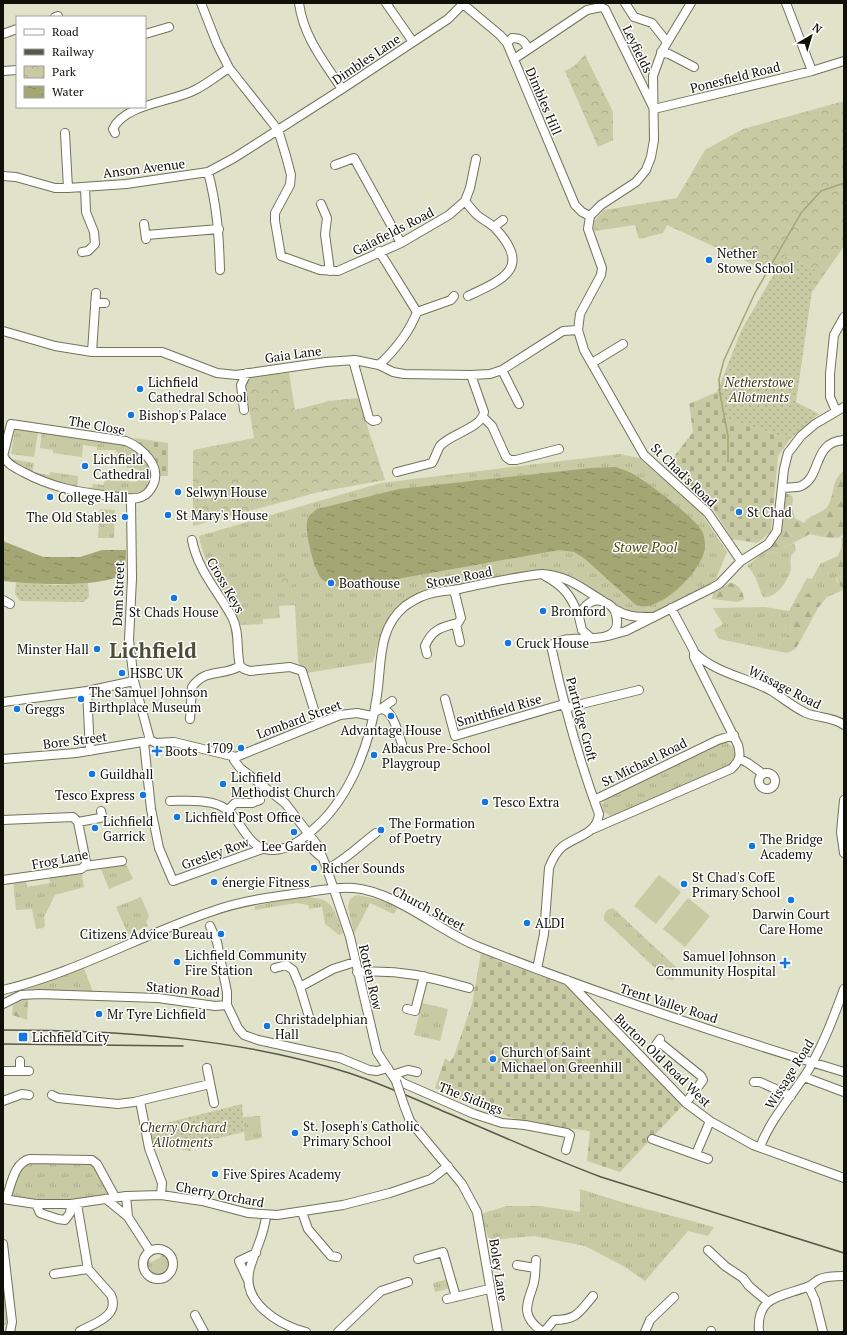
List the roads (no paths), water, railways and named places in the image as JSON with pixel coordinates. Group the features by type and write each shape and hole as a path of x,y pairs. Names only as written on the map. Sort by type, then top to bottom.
{"street":[{"path":"201,3 217,44 229,68 278,130"},
{"path":"299,3 305,27 314,48 342,89"},
{"path":"386,3 413,42"},
{"path":"625,3 634,17 652,23 667,42"},
{"path":"578,330 580,314 601,275 602,268 588,228 590,216 601,205 636,182 646,170 652,151 654,109 653,76 661,52 690,3"},
{"path":"786,3 812,71"},
{"name":"Dimbles Lane","path":"278,130 448,19 464,4"},
{"name":"Dimbles Hill","path":"464,4 500,35 507,43 572,199 582,212 590,216"},
{"name":"Leyfields","path":"514,59 587,10 601,6 605,9 654,109"},
{"path":"146,34 169,27"},
{"path":"3,34 16,30"},
{"path":"507,43 512,38 517,38 525,42 528,49"},
{"path":"661,52 694,67"},
{"name":"Ponesfield Road","path":"654,109 812,71 844,61"},
{"path":"146,107 196,90 229,68"},
{"path":"3,71 16,70"},
{"path":"116,133 113,129 115,125 130,112 142,108"},
{"name":"Anson Avenue","path":"3,176 16,177 55,188 68,188 208,172 234,158 278,130"},
{"name":"Gaiafields Road","path":"278,130 291,175 290,185 275,213 281,256 286,259 320,270 338,271 379,251 400,243 449,215 465,201"},
{"path":"65,133 68,188"},
{"path":"335,165 354,158 400,243"},
{"path":"472,292 491,286 507,274 514,260 510,250 494,227 477,215 465,201 470,188 476,159"},
{"path":"208,172 215,199 219,229 220,270"},
{"path":"82,252 92,248 95,244 96,238 86,212 85,187"},
{"path":"321,203 327,218 325,234 330,271"},
{"path":"494,227 503,220"},
{"path":"144,224 146,238 219,229"},
{"path":"379,251 417,312"},
{"path":"92,352 96,293"},
{"path":"379,365 393,352 405,336 417,312 453,299"},
{"path":"95,303 105,303"},
{"path":"836,411 830,397 830,374 834,335 844,317"},
{"name":"St Chad's Road","path":"578,330 584,350 644,455 708,513 741,561"},
{"name":"Gaia Lane","path":"3,331 55,346 92,352 162,352 217,374 236,375 326,362 353,360 379,365 393,372 404,374 471,375 490,374 502,370 563,331 578,330"},
{"path":"592,363 623,344"},
{"path":"353,360 369,418 373,421 377,420"},
{"path":"502,370 519,404"},
{"path":"244,410 241,385 246,373"},
{"path":"397,472 432,463 440,446 478,422 483,417 484,412 471,375"},
{"path":"570,639 596,639 626,631 652,616 719,584 741,561 768,544 777,531 784,469 788,452 801,436 815,424 844,407"},
{"path":"483,417 492,426 506,457 510,460 516,460 559,449"},
{"name":"The Close","path":"11,424 126,441 140,449 153,464 155,480 150,490 143,497 131,498 83,492 52,485 11,466 4,459 3,455 11,424"},
{"path":"782,488 800,486 806,483 825,448 832,442 844,440"},
{"name":"Dam Street","path":"131,498 131,532 128,579 129,640 134,681 147,741 152,809 159,848 173,881"},
{"name":"Cross Keys","path":"192,540 203,574 232,618 236,629 240,666"},
{"path":"542,574 565,588 571,598 580,627 586,635 591,638"},
{"name":"Stowe Road","path":"309,833 334,809 345,793 362,754 377,696 383,638 392,620 404,607 424,595 542,574 556,575 568,579 602,601"},
{"path":"427,654 425,646 432,633 442,627 456,624 461,618 454,590"},
{"path":"578,617 585,605 596,601 602,601 625,615 634,617 652,616"},
{"path":"607,637 616,625 616,614 613,608"},
{"path":"537,969 544,934 549,868 552,860 561,847 593,829 731,769 740,759 740,752 734,734 694,658 694,651 671,608"},
{"path":"456,624 460,642"},
{"path":"570,639 577,635 580,627"},
{"name":"Partridge Croft","path":"570,639 553,644 552,650 564,706 594,800"},
{"name":"Wissage Road","path":"694,651 701,659 716,669 751,681 771,691 806,713 844,724"},
{"path":"190,719 192,687 194,684 211,673 235,669 240,666 250,671 290,667 302,671 316,716 320,722"},
{"path":"706,682 716,669"},
{"path":"3,702 87,691 134,681"},
{"path":"564,706 639,690"},
{"path":"87,691 90,751"},
{"name":"Smithfield Rise","path":"445,699 455,736 564,706"},
{"path":"373,715 378,709 392,701"},
{"path":"382,708 387,711 394,721 402,744"},
{"name":"Lombard Street","path":"236,757 320,722 349,713 373,715"},
{"name":"St Michael Road","path":"593,829 597,823 599,814 594,800 718,740 734,734"},
{"name":"Bore Street","path":"3,758 90,751 147,741 156,743 174,742 236,757"},
{"name":"Rotten Row","path":"236,757 234,760 240,768 286,803 318,846 350,938 377,1052 392,1074"},
{"path":"740,759 763,774"},
{"path":"228,810 235,803 252,803 260,800"},
{"path":"170,801 212,803 228,810 239,823 250,841 265,848"},
{"path":"844,802 841,832 844,854"},
{"path":"78,822 100,818 102,811"},
{"path":"3,820 73,816 78,822 86,862 85,866"},
{"name":"Gresley Row","path":"173,881 265,848 276,850 292,845 309,833"},
{"path":"327,869 339,864 349,853 376,833"},
{"path":"292,845 310,847 324,860"},
{"name":"Frog Lane","path":"3,880 80,870 85,866 122,861"},
{"name":"Church Street","path":"3,990 28,983 213,911 250,901 334,889 355,888 385,897 404,905 485,949"},
{"path":"210,926 217,942 227,992 228,1005"},
{"name":"Trent Valley Road","path":"485,949 566,980 646,1008 812,1063 844,1072"},
{"path":"300,987 333,969 355,962"},
{"path":"275,968 286,965 293,970 310,1020"},
{"path":"357,972 381,970 424,976 469,988"},
{"path":"407,1009 415,1011 424,976"},
{"name":"Burton Old Road West","path":"566,980 686,1103 710,1122 734,1136 760,1147 844,1178"},
{"name":"Wissage Road","path":"760,1147 766,1131 804,1077 812,1063 830,1027 844,989"},
{"name":"Station Road","path":"3,1004 21,995 39,994 158,998 215,1006 228,1005 238,1028 249,1038 340,1058 369,1070 392,1074 408,1070 417,1072"},
{"path":"654,1049 659,1040 701,1076 701,1084 686,1103"},
{"path":"3,1071 24,1071 20,1061"},
{"path":"207,1068 214,1103"},
{"name":"Boley Lane","path":"392,1074 410,1121 466,1190 477,1212 489,1289 498,1332"},
{"name":"The Sidings","path":"392,1074 403,1083 474,1114 502,1123 524,1125 570,1133 566,1150"},
{"path":"804,1077 844,1092"},
{"path":"758,1080 791,1096"},
{"path":"56,1099 118,1104 140,1101 210,1084"},
{"path":"3,1101 22,1094 30,1095"},
{"path":"140,1101 149,1148 162,1183 161,1195"},
{"path":"696,1154 710,1122"},
{"path":"652,1139 708,1159"},
{"path":"4,1199 19,1165 23,1160 30,1159 92,1160 97,1164 115,1197"},
{"name":"Cherry Orchard","path":"4,1199 36,1204 74,1204 115,1197 161,1195 202,1201 266,1216 343,1205 390,1193 431,1179 448,1166"},
{"path":"126,1196 128,1217"},
{"path":"106,1199 128,1217 150,1252"},
{"path":"36,1204 40,1213 65,1220 74,1204"},
{"path":"74,1204 88,1269 111,1295 113,1305 108,1316 80,1331"},
{"path":"302,1212 308,1228 332,1256 336,1257"},
{"path":"248,1280 265,1225 266,1216"},
{"path":"3,1244 5,1291 12,1322 10,1332"},
{"path":"709,1250 725,1266 743,1278 749,1286 768,1302"},
{"path":"418,1260 444,1252 456,1297"},
{"path":"256,1253 239,1261 255,1299 267,1313 288,1325 306,1332"},
{"path":"517,1265 536,1264 533,1287 529,1292 527,1302 528,1314 533,1325 543,1332 554,1320 566,1320 577,1315 593,1296"},
{"path":"54,1274 88,1269"},
{"path":"759,1332 760,1317 768,1302 779,1295 809,1287 825,1277 844,1276"},
{"path":"338,1332 381,1291 408,1282"},
{"path":"809,1287 815,1300 823,1332"},
{"path":"447,1299 489,1289"},
{"path":"645,1332 650,1320 675,1296"},
{"path":"195,1315 204,1332"}],"water":[{"name":"Stowe Pool","path":"616,467 635,475 663,495 699,527 705,540 703,555 690,577 680,587 657,603 646,606 636,605 585,559 574,552 559,550 347,588 333,585 321,578 312,558 308,539 307,523 310,515 317,509 399,489 591,468"},
{"path":"3,541 43,557 80,557 102,550 126,550 125,572 116,577 102,581 86,583 49,584 3,581"}],"waterway":[{"path":"728,462 728,436 720,394 719,379 724,360 755,293 801,213 821,191 844,183"}],"railway":[{"path":"3,1030 46,1030 134,1034 178,1038 222,1044 307,1061 349,1073 385,1086 601,1177 844,1253"},
{"path":"3,1044 183,1046"}],"place":[{"name":"Nether Stowe School","path":"709,260"},
{"name":"Lichfield Cathedral School","path":"140,389"},
{"name":"Bishop's Palace","path":"131,415"},
{"name":"Lichfield Cathedral","path":"85,466"},
{"name":"Selwyn House","path":"178,492"},
{"name":"College Hall","path":"50,497"},
{"name":"St Chad","path":"739,512"},
{"name":"St Mary's House","path":"168,515"},
{"name":"The Old Stables","path":"125,517"},
{"name":"Boathouse","path":"331,583"},
{"name":"St Chads House","path":"174,598"},
{"name":"Bromford","path":"543,611"},
{"name":"Cruck House","path":"508,643"},
{"name":"Minster Hall","path":"97,649"},
{"name":"HSBC UK","path":"122,673"},
{"name":"The Samuel Johnson Birthplace Museum","path":"81,699"},
{"name":"Greggs","path":"17,709"},
{"name":"Advantage House","path":"391,716"},
{"name":"1709","path":"241,748"},
{"name":"Boots","path":"157,751"},
{"name":"Abacus Pre-School Playgroup","path":"374,755"},
{"name":"Guildhall","path":"92,774"},
{"name":"Lichfield Methodist Church","path":"223,784"},
{"name":"Tesco Express","path":"143,795"},
{"name":"Tesco Extra","path":"485,802"},
{"name":"Lichfield Post Office","path":"177,817"},
{"name":"Lichfield Garrick","path":"95,828"},
{"name":"The Formation of Poetry","path":"381,830"},
{"name":"Lee Garden","path":"294,832"},
{"name":"The Bridge Academy","path":"752,846"},
{"name":"Richer Sounds","path":"314,868"},
{"name":"énergie Fitness","path":"214,882"},
{"name":"St Chad's CofE Primary School","path":"684,884"},
{"name":"Darwin Court Care Home","path":"791,900"},
{"name":"ALDI","path":"527,923"},
{"name":"Citizens Advice Bureau","path":"221,934"},
{"name":"Lichfield Community Fire Station","path":"177,962"},
{"name":"Samuel Johnson Community Hospital","path":"785,963"},
{"name":"Mr Tyre Lichfield","path":"99,1014"},
{"name":"Christadelphian Hall","path":"267,1026"},
{"name":"Lichfield City","path":"23,1037"},
{"name":"Church of Saint Michael on Greenhill","path":"493,1059"},
{"name":"St. Joseph's Catholic Primary School","path":"295,1133"},
{"name":"Five Spires Academy","path":"215,1174"}],"district":[{"name":"Lichfield","path":"153,650"}],"park label":[{"name":"Netherstowe Allotments","path":"759,390"},
{"name":"Cherry Orchard Allotments","path":"183,1134"}]}
